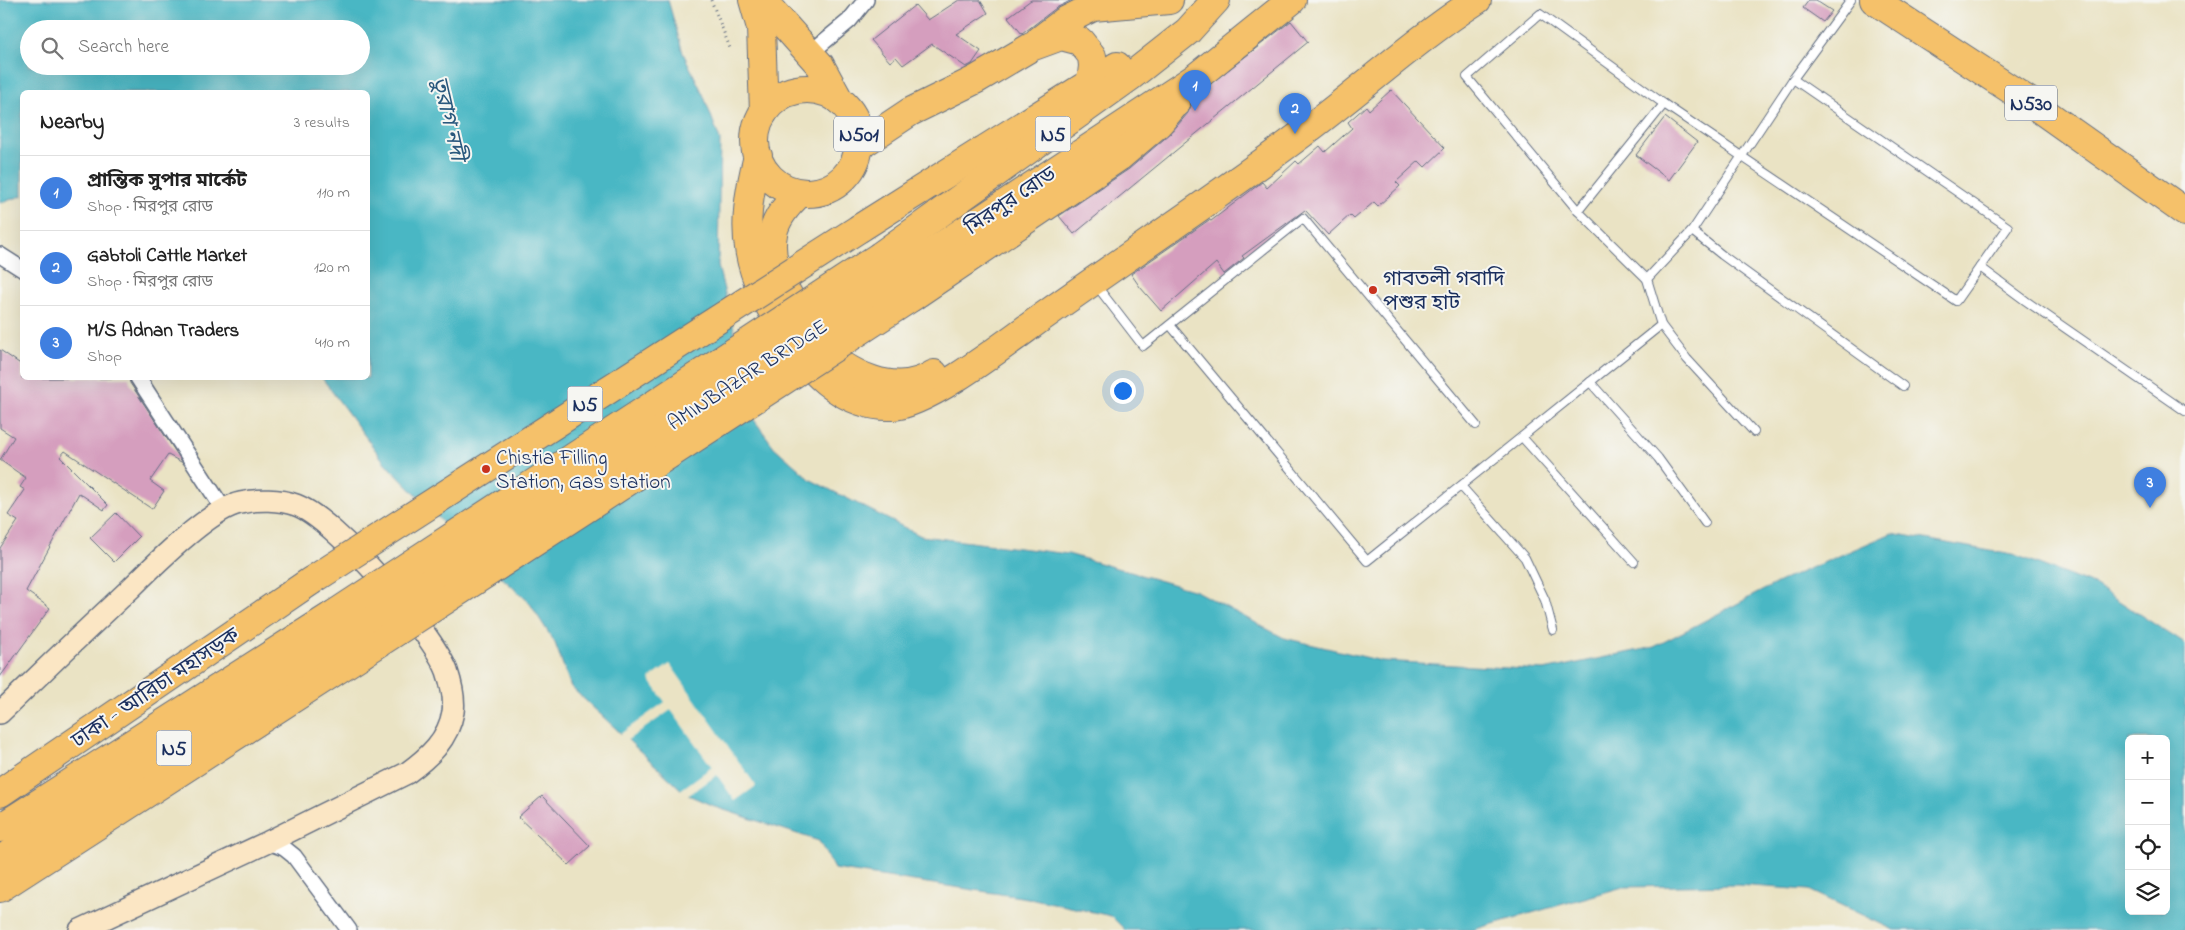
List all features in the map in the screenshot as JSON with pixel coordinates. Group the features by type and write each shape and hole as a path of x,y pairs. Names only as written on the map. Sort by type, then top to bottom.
{"highway":[{"path":"753,0 761,28 764,112 757,129 756,148 764,170 773,181 800,193 787,206 776,222 772,250 775,270 817,343 843,366 868,379 885,384 904,385 925,380 988,338 1360,75 1427,21 1449,0"},
{"name":"N501","path":"762,0 820,65 856,120 859,133 859,146 854,164 844,178 823,190 800,193"},
{"name":"N501","path":"859,146 910,112 977,80 1031,47 1091,4 1169,0"},
{"path":"1091,83 1170,29 1207,0"},
{"name":"N5","path":"896,276 1074,119 1188,31 1216,0"},
{"name":"মিরপুর রোড","path":"896,276 1195,78 1292,0"},
{"path":"758,156 750,191 746,223 751,266 777,320 814,371 842,393 859,402 894,406 918,399 951,380 1299,136 1477,0"},
{"name":"N530","path":"1874,0 2027,100 2185,212"},
{"name":"N501","path":"1031,47 1061,36 1080,41 1092,56 1094,66 1091,83 1074,119"},
{"name":"ঢাকা - আরিচা মহাসড়ক","path":"0,793 311,581 860,228 1091,83"},
{"name":"N501","path":"764,112 773,102 785,94 799,89 814,89 827,92 844,104"},
{"path":"844,104 868,113 910,112"},
{"name":"AMINBAZAR BRIDGE","path":"348,635 896,276"},
{"path":"0,888 348,635"},
{"name":"ঢাকা - আরিচা মহাসড়ক","path":"0,828 348,635"},
{"name":"N5","path":"0,860 348,635"}],"street":[{"path":"809,54 849,21 866,0"},
{"path":"0,255 20,268"},
{"path":"139,380 224,510"},
{"path":"0,714 165,555 203,523 239,503 278,501 297,505 319,518 339,534 411,616 446,670 452,690 453,710 448,730 439,745 425,760 406,773 268,842 80,930"},
{"path":"268,842 284,848 294,856 349,930"}],"lane":[{"path":"1647,279 1692,231 1793,79 1851,0"},
{"path":"1754,432 1687,359 1661,325 1647,279 1578,211 1467,77 1540,14 1664,104 1956,301 2008,227 1793,79"},
{"path":"1578,211 1664,104"},
{"path":"1093,281 1143,346 1303,218 1476,425"},
{"path":"1692,231 1722,255 1904,386"},
{"path":"1980,267 2185,411"},
{"path":"1170,325 1367,562 1661,325"},
{"path":"1590,382 1658,458 1705,523"},
{"path":"1522,436 1634,562"},
{"path":"1461,486 1525,558 1545,600 1553,630"}],"path":[{"path":"711,0 730,48"}],"water":[{"name":"তুরাগ নদী","path":"0,0 668,0 683,53 703,94 720,140 718,266 738,345 736,395 774,447 811,480 921,536 1068,554 1196,591 1284,638 1382,661 1544,670 1654,647 1781,581 1892,533 2018,556 2096,586 2185,644 2185,930 1894,930 1809,890 1737,885 1623,887 1472,930 1125,930 1111,916 1034,899 834,869 819,841 718,808 686,794 571,687 555,643 529,602 457,537 385,463 323,380 370,380 370,90 20,90 20,197 0,203"}],"pier":[{"path":"670,664 756,786 735,801 717,775 686,797 679,791 712,767 671,710 626,741 619,735 665,702 649,679"}],"building":[{"path":"959,0 980,0 988,13 956,34 981,51 972,64 966,67 932,44 903,65 896,57 890,62 871,40 915,5 928,20"},
{"path":"1031,0 1072,0 1056,8 1022,34 1008,17"},
{"path":"1809,0 1815,0 1832,11 1823,22 1803,8"},
{"path":"1291,21 1308,42 1074,234 1059,216 1129,169 1171,133 1188,113 1191,99"},
{"path":"1391,90 1445,148 1425,167 1419,161 1396,182 1400,186 1378,206 1374,202 1354,219 1350,215 1328,235 1305,210 1242,256 1244,258 1224,274 1216,263 1161,311 1140,287 1131,274 1209,220 1211,221 1262,182 1267,188 1296,161 1299,164 1320,146 1325,152 1352,128 1348,122 1366,106 1369,110"},
{"path":"1665,117 1697,142 1669,180 1636,155"},
{"path":"0,350 20,364 20,380 129,380 183,463 168,455 150,481 164,491 152,509 65,451 60,457 108,505 104,510 79,493 26,591 50,608 0,677 0,548 18,521 8,515 25,490 20,487 26,478 0,460 14,437 0,428"},
{"path":"116,513 139,537 114,562 90,538"},
{"path":"542,796 590,846 569,865 518,817"}],"place":[{"name":"প্রান্তিক সুপার মার্কেট","path":"1195,111"},
{"name":"Gabtoli Cattle Market","path":"1295,134"},
{"name":"গাবতলী গবাদি পশুর হাট","path":"1373,290"},
{"name":"Chistia Filling Station, Gas station","path":"486,469"},
{"name":"M/S Adnan Traders","path":"2150,508"}]}
